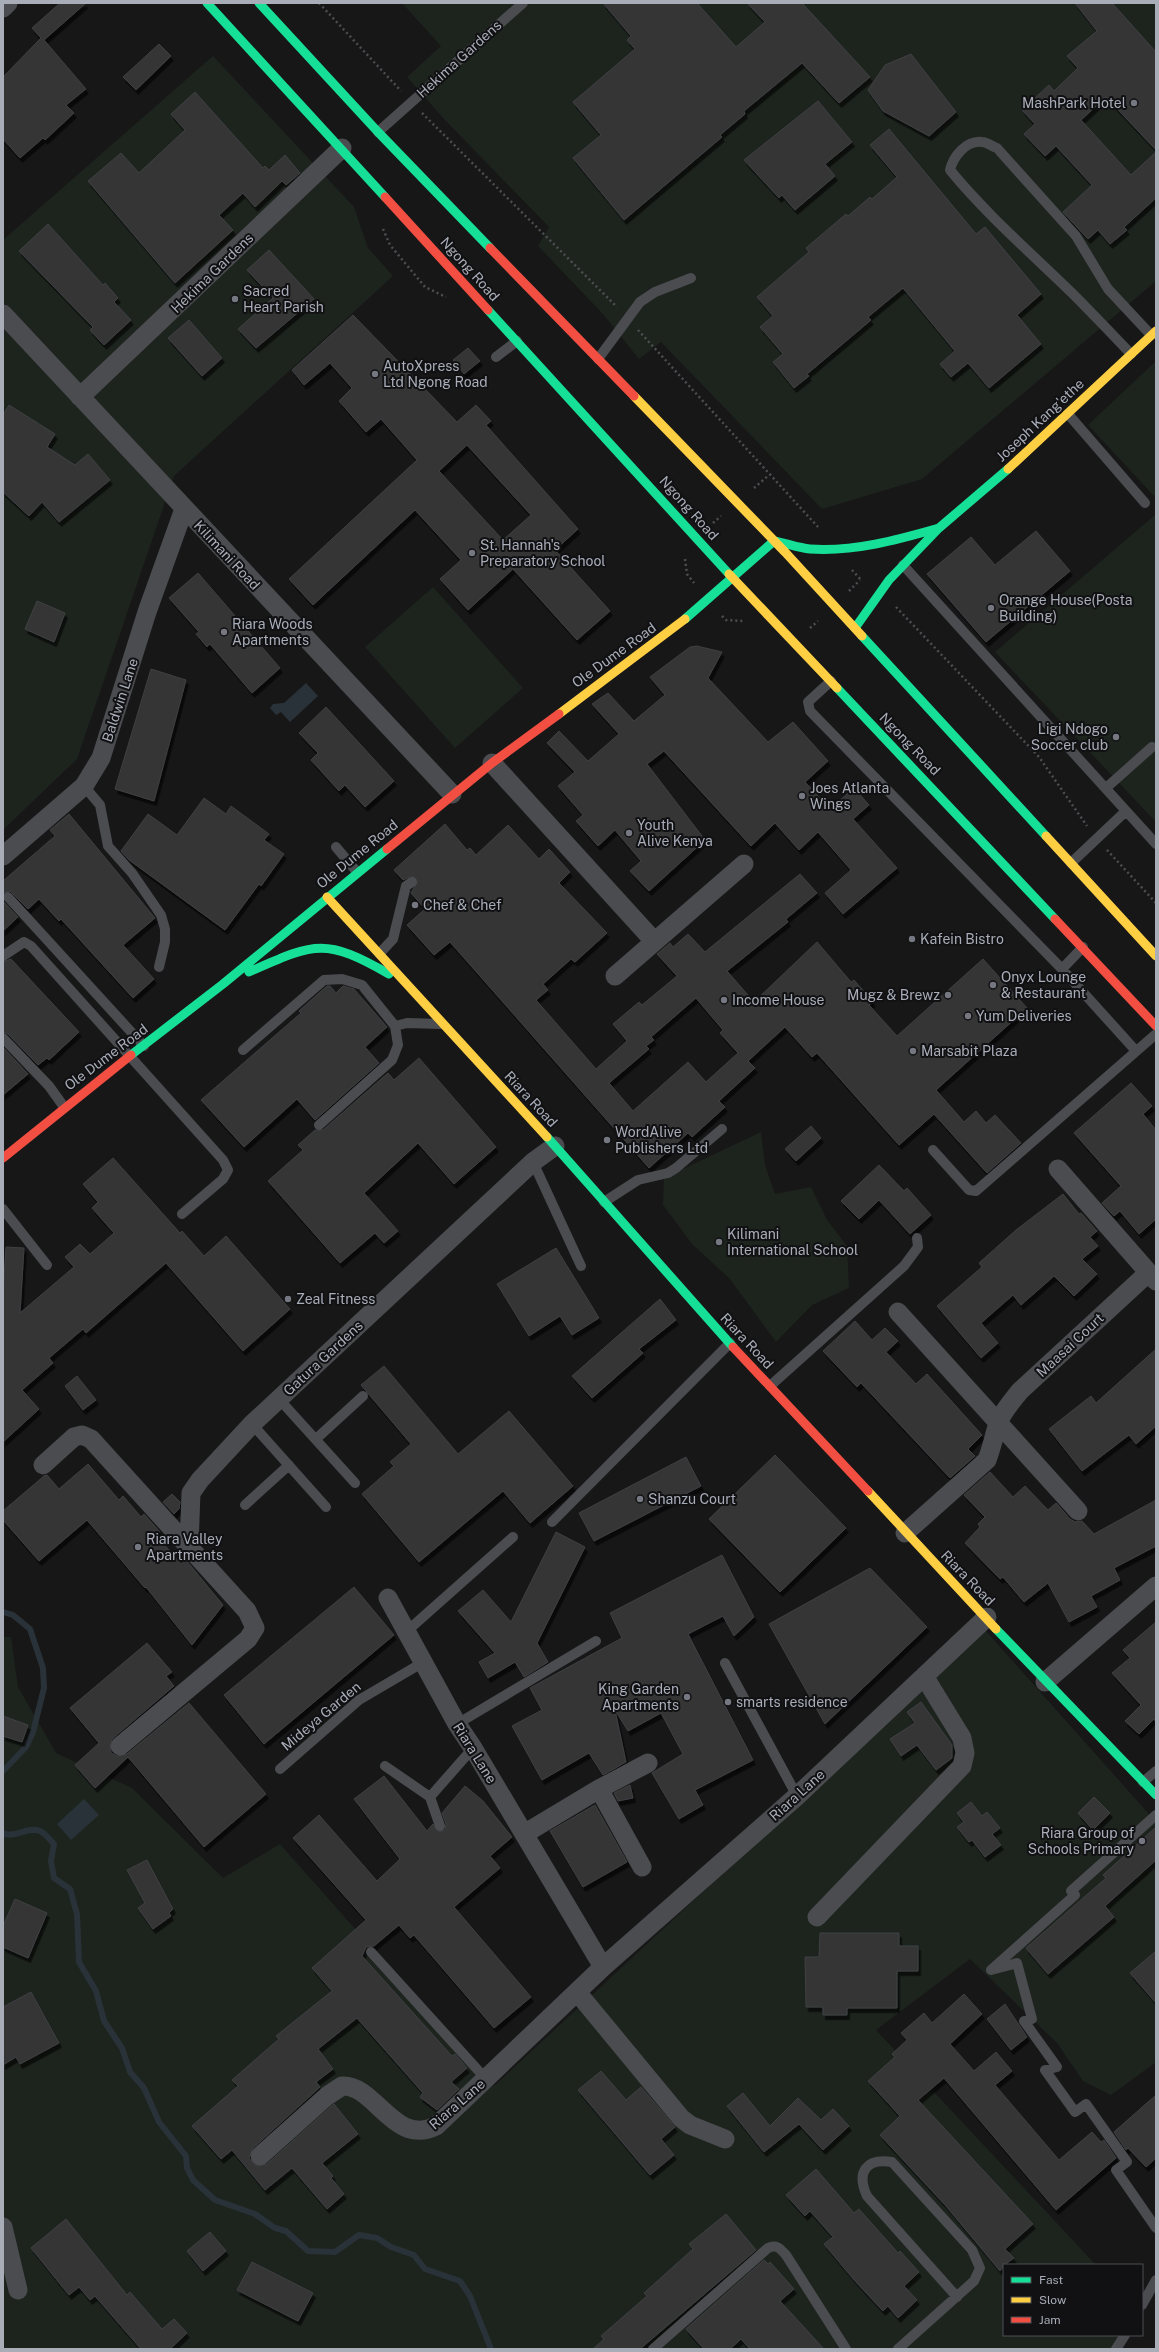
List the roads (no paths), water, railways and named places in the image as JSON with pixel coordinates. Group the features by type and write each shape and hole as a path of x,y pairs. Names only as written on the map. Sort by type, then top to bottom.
{"street":[{"path":"3,8 8,3"},
{"name":"Ngong Road","path":"207,3 342,148 733,578 1156,1026"},
{"name":"Ngong Road","path":"259,3 378,132 774,541 856,628 1156,956"},
{"name":"Hekima Gardens","path":"80,397 342,148"},
{"name":"Kilimani Road","path":"3,314 452,794"},
{"name":"Joseph Kang'ethe","path":"856,628 878,593 939,528 1028,452 1154,333"},
{"name":"Baldwin Lane","path":"3,856 84,786 102,758 146,612 184,509"},
{"path":"774,541 808,549 837,550 895,541 939,528"},
{"name":"Ole Dume Road","path":"3,1158 64,1107 223,984 452,794 676,627 774,541"},
{"path":"492,763 654,941"},
{"path":"615,976 744,864"},
{"name":"Riara Road","path":"327,897 380,953 555,1146 730,1343 905,1533 986,1617 1045,1682 1156,1795"},
{"path":"223,984 275,960 311,946 332,947 358,955 406,983"},
{"name":"Gatura Gardens","path":"189,1546 192,1493 200,1480 252,1424 533,1162 555,1146"},
{"name":"Maasai Court","path":"905,1533 987,1460 994,1444 998,1423 1006,1409 1020,1391 1152,1277 1058,1169"},
{"path":"898,1312 1078,1511"},
{"path":"43,1465 74,1437 82,1435 91,1439 247,1611 255,1628 248,1638 120,1746"},
{"path":"1045,1682 1156,1586"},
{"name":"Riara Lane","path":"388,1598 456,1724 473,1748 603,1967"},
{"name":"Riara Lane","path":"260,2156 327,2096 342,2086 353,2087 389,2117 414,2131 425,2131 436,2126 603,1967 797,1796 986,1617"},
{"path":"817,1917 962,1766 965,1752 962,1738 924,1676"},
{"path":"524,1834 599,1789 648,1763"},
{"path":"599,1789 642,1867"},
{"path":"577,1992 681,2118 690,2125 725,2139"},
{"path":"3,2227 18,2290"}],"lane":[{"name":"Hekima Gardens","path":"378,132 523,3"},
{"path":"1131,354 1073,294 1005,230 961,183 950,170 953,158 970,144 982,142 997,148 1076,236 1108,289 1154,333"},
{"path":"598,359 640,302 655,292 691,278"},
{"path":"496,357 517,341"},
{"path":"1068,414 1145,502"},
{"path":"903,565 1156,844"},
{"path":"831,681 808,702 810,711 1062,969 1136,1051"},
{"path":"1106,788 1152,747"},
{"path":"84,786 100,805 108,846 132,874 161,915 165,942 159,967"},
{"path":"1071,863 1126,811"},
{"path":"336,847 357,872"},
{"path":"380,953 393,939 406,886 412,882"},
{"path":"8,897 144,1046"},
{"path":"1147,946 1156,938"},
{"path":"3,956 24,942 31,946 113,1036 130,1057 216,1150 223,1160 228,1170 223,1179 182,1214"},
{"path":"1062,969 1083,947"},
{"path":"243,1050 324,980 342,979 362,985 396,1026 398,1045 392,1060 319,1125"},
{"path":"396,1026 406,1023 443,1024"},
{"path":"933,1150 969,1190 976,1191 1156,1034"},
{"path":"3,1038 49,1086 64,1107"},
{"path":"604,1202 638,1180 668,1173 722,1129"},
{"path":"533,1162 581,1266"},
{"path":"3,1209 48,1265"},
{"path":"770,1386 904,1266 918,1247 917,1238"},
{"path":"552,1522 730,1343"},
{"path":"316,1440 363,1396"},
{"path":"279,1399 354,1483"},
{"path":"252,1424 326,1507"},
{"path":"245,1505 289,1465"},
{"path":"406,1632 513,1537"},
{"path":"456,1724 596,1641"},
{"name":"Mideya Garden","path":"280,1769 359,1700 422,1663"},
{"path":"725,1663 797,1796"},
{"path":"430,1797 473,1748"},
{"path":"385,1766 430,1797 440,1826"},
{"path":"1143,1782 1156,1771"},
{"path":"1156,1815 1071,1891 1075,1895 991,1970 1016,1963 1032,2019 1024,2021 1057,2067 1045,2070 1075,2112 1086,2104 1127,2162 1116,2170 1156,2228"},
{"path":"371,1952 486,2079"},
{"path":"898,2349 957,2297 974,2281 980,2268 972,2250 892,2162 880,2160 871,2162 863,2172 862,2185 867,2196 957,2297"},
{"path":"654,2349 768,2248 773,2246 778,2247 786,2254 846,2349"},
{"path":"1143,2303 1156,2280"},
{"path":"1116,2349 1124,2336"}],"waterway":[{"path":"3,1612 13,1615 30,1629 43,1668 44,1688 33,1732 26,1747 3,1771"},
{"path":"3,1833 12,1835 30,1830 40,1831 44,1833 54,1844 51,1861 54,1878 70,1889 77,1914 79,1962 96,1991 104,2021 122,2048 130,2072 144,2088 159,2122 186,2156 187,2168 193,2180 215,2200 255,2214 275,2228 286,2231 308,2251 335,2252 359,2235 377,2238 391,2247 414,2255 425,2269 460,2281 470,2296 491,2349"}],"place":[{"name":"MashPark Hotel","path":"1134,103"},
{"name":"Sacred Heart Parish","path":"235,299"},
{"name":"AutoXpress Ltd Ngong Road","path":"375,374"},
{"name":"St. Hannah's Preparatory School","path":"472,553"},
{"name":"Orange House(Posta Building)","path":"991,608"},
{"name":"Riara Woods Apartments","path":"224,632"},
{"name":"Ligi Ndogo Soccer club","path":"1116,737"},
{"name":"Joes Atlanta Wings","path":"802,796"},
{"name":"Youth Alive Kenya","path":"629,833"},
{"name":"Chef & Chef","path":"415,905"},
{"name":"Kafein Bistro","path":"912,939"},
{"name":"Onyx Lounge & Restaurant","path":"993,985"},
{"name":"Mugz & Brewz","path":"948,995"},
{"name":"Income House","path":"724,1000"},
{"name":"Yum Deliveries","path":"968,1016"},
{"name":"Marsabit Plaza","path":"913,1051"},
{"name":"WordAlive Publishers Ltd","path":"607,1140"},
{"name":"Kilimani International School","path":"719,1242"},
{"name":"Zeal Fitness","path":"288,1299"},
{"name":"Shanzu Court","path":"640,1499"},
{"name":"Riara Valley Apartments","path":"138,1547"},
{"name":"King Garden Apartments","path":"687,1697"},
{"name":"smarts residence","path":"728,1702"},
{"name":"Riara Group of Schools Primary","path":"1142,1841"}]}
